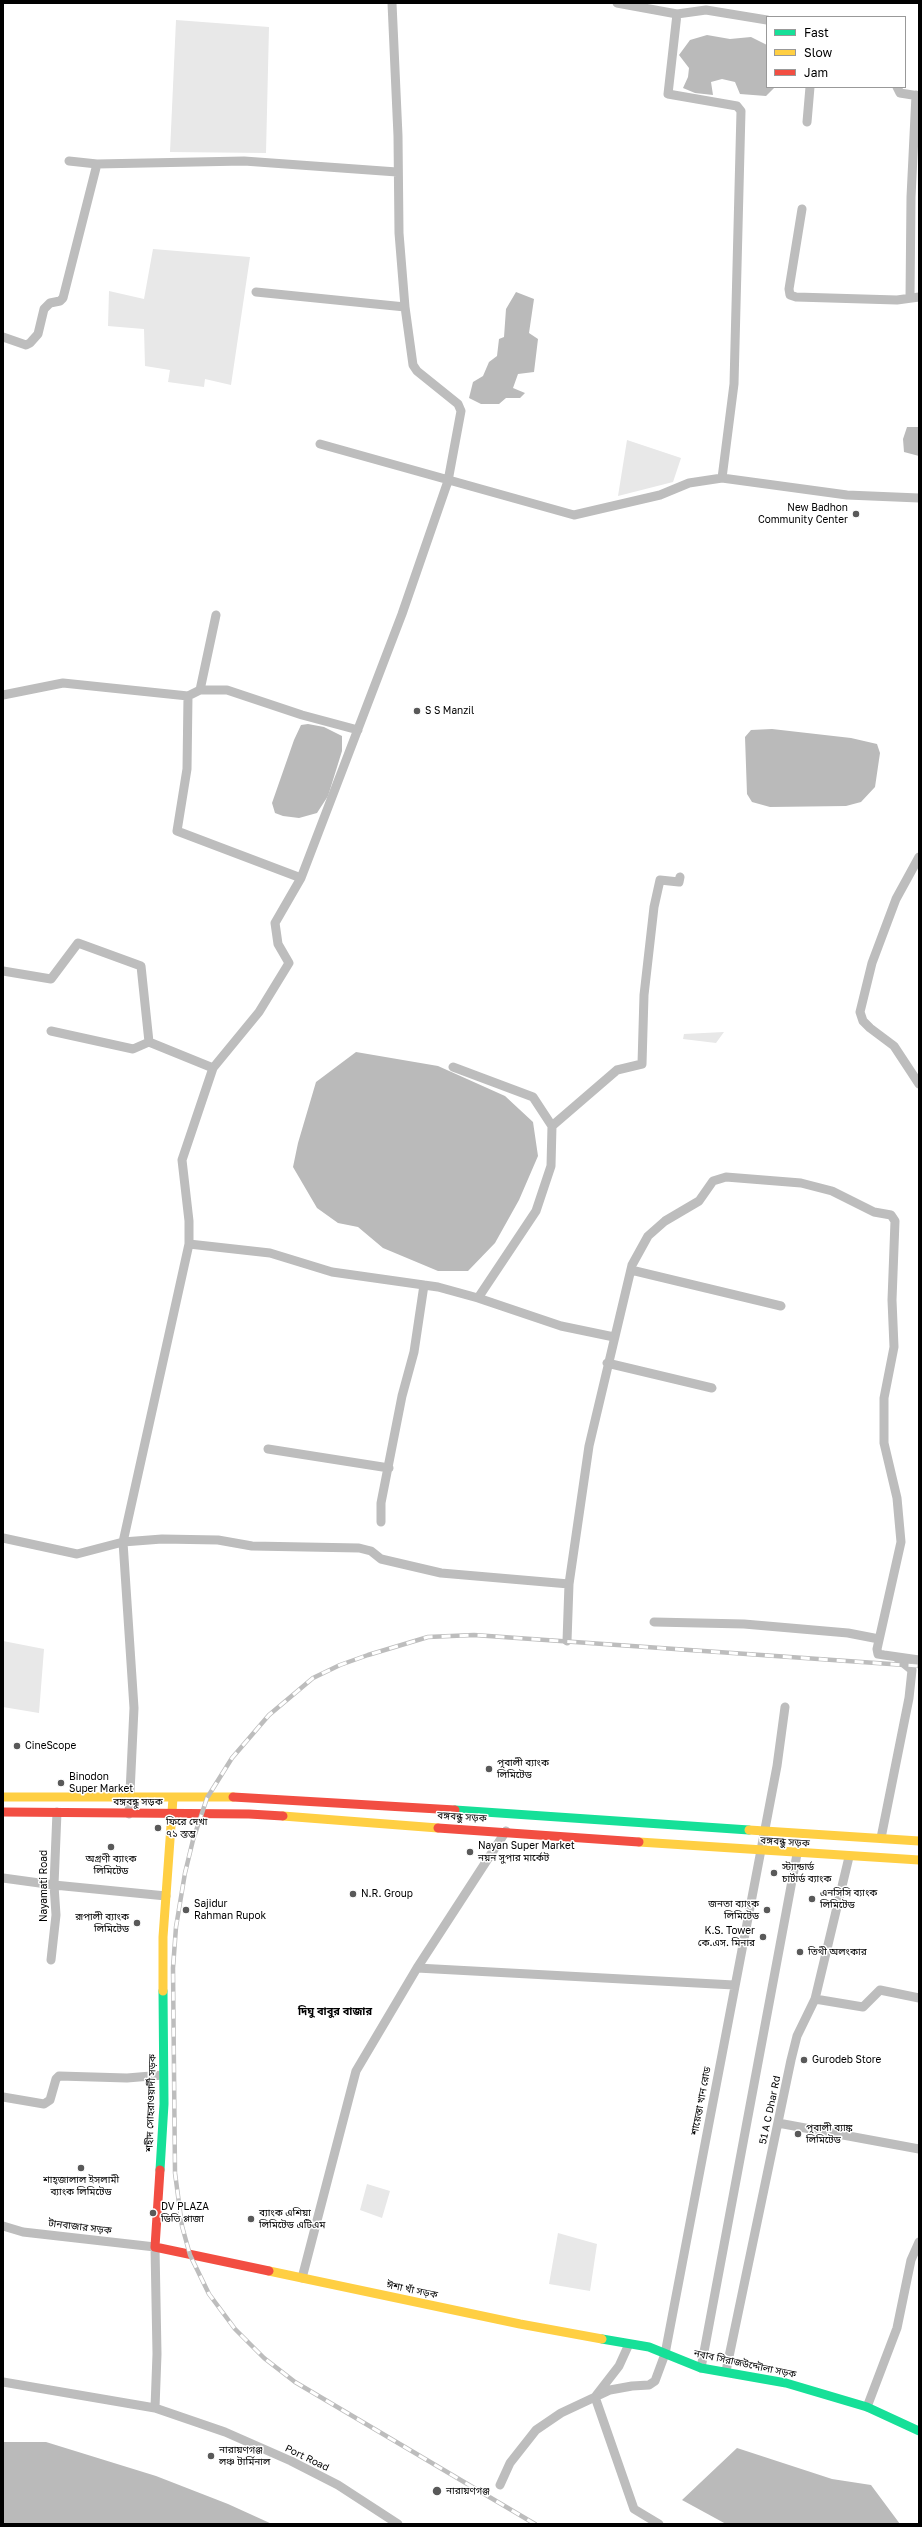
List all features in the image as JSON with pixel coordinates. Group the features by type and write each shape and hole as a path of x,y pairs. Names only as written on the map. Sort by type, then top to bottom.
{"main road":[{"name":"বঙ্গবন্ধু সড়ক","path":"3,1797 258,1798 919,1840"},
{"name":"শহীদ সোহরাওয়ার্দী সড়ক","path":"155,2247 164,2104 163,1937 172,1798"},
{"name":"বঙ্গবন্ধু সড়ক","path":"3,1812 250,1814 506,1831 797,1854 919,1860"},
{"name":"ঈশা খাঁ সড়ক","path":"155,2247 520,2324 648,2347 665,2354"},
{"name":"নবাব সিরাজউদ্দৌলা সড়ক","path":"665,2354 701,2368 726,2371 802,2388 867,2407 894,2418 919,2431"}],"street":[{"path":"129,1814 134,1708 123,1542 189,1244 189,1221 182,1160 213,1068 259,1012 289,963 278,944 275,923 301,878 358,730 448,481 461,411 458,404 417,371 413,365 405,307 399,233 392,3"},
{"path":"616,3 677,14 706,10 766,20"},
{"path":"677,14 668,94 737,106 741,111 734,384 722,478"},
{"path":"807,122 810,88"},
{"path":"802,210 788,289 790,295 796,298 915,298 911,197 917,96 900,93 898,88"},
{"path":"69,161 97,164 244,161 397,172"},
{"path":"3,337 26,345 30,344 38,334 44,309 50,303 60,302 63,298 97,164"},
{"path":"256,292 405,307"},
{"path":"320,444 574,515 660,496 689,483 722,478 847,495 919,498"},
{"path":"200,690 216,615"},
{"path":"3,695 63,683 188,696 200,690 227,690 302,716 358,730"},
{"path":"188,696 187,768 177,831 301,878"},
{"path":"919,857 896,899 872,963 860,1012 863,1020 870,1028 894,1046 919,1084"},
{"path":"552,1126 617,1070 642,1064 644,995 654,907 660,880 680,882 680,877"},
{"path":"3,971 51,980 78,943 141,966 149,1042"},
{"path":"51,1031 133,1049 149,1042 213,1068"},
{"path":"453,1067 533,1097 552,1126 552,1166 536,1212 478,1298"},
{"path":"567,1641 569,1584 589,1446 607,1363 631,1270 648,1236 666,1221 699,1201 713,1182 726,1177 801,1183 832,1190 874,1212 891,1215 896,1221 892,1300 894,1347 884,1398 884,1443 897,1498 901,1542 879,1639 878,1654 919,1660"},
{"path":"189,1244 270,1253 332,1272 424,1285 478,1298 561,1326 614,1337"},
{"path":"631,1270 781,1306"},
{"path":"381,1522 381,1503 402,1396 414,1352 424,1285"},
{"path":"607,1363 712,1388"},
{"path":"268,1449 389,1468"},
{"path":"3,1538 76,1554 123,1542 162,1539 218,1540 252,1546 358,1548 371,1551 381,1559 441,1573 569,1584"},
{"path":"654,1622 744,1624 848,1633 879,1639"},
{"path":"881,1838 909,1698 912,1670 895,1656"},
{"name":"শায়েস্তা খান রোড","path":"665,2354 759,1851 777,1766 785,1707"},
{"name":"Nayamati Road","path":"51,1960 56,1915 54,1885 57,1812"},
{"path":"302,2278 356,2071 417,1968 506,1831"},
{"path":"701,2368 797,1854"},
{"name":"51 A C Dhar Rd","path":"726,2371 797,2036 815,1999 849,1857"},
{"path":"3,1878 54,1885 166,1896"},
{"path":"417,1968 734,1985"},
{"path":"815,1999 863,2008 880,1990 919,1998"},
{"path":"3,2097 44,2104 50,2100 56,2079 59,2076 127,2078 163,2074"},
{"path":"778,2122 919,2149"},
{"name":"টানবাজার সড়ক","path":"3,2226 23,2232 155,2247"},
{"path":"867,2407 897,2328 911,2260 919,2242"},
{"name":"শহীদ সোহরাওয়ার্দী সড়ক","path":"155,2247 158,2354 155,2408"},
{"path":"595,2397 619,2366 628,2344"},
{"path":"500,2485 510,2463 536,2430 562,2413 595,2397 632,2386 649,2385 655,2381 665,2354"},
{"name":"Port Road","path":"3,2382 155,2408 225,2432 291,2461 338,2485 398,2524"},
{"path":"595,2397 634,2509 659,2524"}],"shaded area":[{"path":"176,20 269,27 266,153 170,152"},
{"path":"707,35 730,39 751,37 766,44 766,88 774,88 766,96 740,94 735,82 722,79 711,82 713,95 695,93 683,88 688,77 689,68 679,55 690,40"},
{"path":"153,249 250,257 231,385 205,379 204,387 168,382 170,370 145,366 144,329 108,326 109,291 144,299"},
{"path":"516,292 534,299 529,333 538,339 534,372 518,374 513,388 525,393 520,398 506,398 499,404 481,404 469,398 473,382 483,376 489,362 497,356 499,339 504,337 506,309"},
{"path":"907,427 919,427 919,456 904,452 903,439"},
{"path":"627,440 681,458 673,482 618,496"},
{"path":"308,724 324,727 342,736 342,751 328,796 317,813 299,818 283,816 275,813 272,803 294,740 301,725"},
{"path":"772,729 851,738 877,744 880,753 875,787 861,802 846,806 770,807 752,802 747,794 745,737 751,730"},
{"path":"724,1032 716,1043 683,1039 684,1034"},
{"path":"356,1052 438,1066 505,1096 533,1122 538,1156 519,1200 495,1243 468,1271 438,1271 383,1248 358,1227 338,1223 317,1208 293,1167 298,1143 316,1082"},
{"path":"3,1641 44,1649 39,1713 3,1707"},
{"path":"367,2184 390,2191 382,2218 360,2210"},
{"path":"558,2233 597,2244 590,2291 549,2284"},
{"path":"3,2442 46,2442 156,2476 228,2504 272,2524 3,2524"},
{"path":"737,2448 832,2479 871,2485 900,2524 726,2524 682,2500"}],"railway":[{"path":"535,2524 295,2382 264,2358 235,2329 209,2294 190,2255 182,2226 175,2173 173,1968 176,1927 185,1873 193,1840 207,1798 232,1758 269,1715 313,1678 340,1665 368,1655 428,1637 474,1635 919,1666"}],"traffic: fast":[{"path":"455,1810 749,1830"},
{"path":"160,2170 164,2104 163,1991"},
{"path":"602,2339 649,2347 701,2368 786,2383 867,2407 919,2431"}],"traffic: slow":[{"path":"3,1797 233,1797"},
{"path":"163,1991 163,1937 173,1798"},
{"path":"283,1816 438,1828"},
{"path":"749,1830 919,1841"},
{"path":"639,1842 919,1860"},
{"path":"269,2271 520,2324 602,2339"}],"traffic: jam":[{"path":"233,1797 455,1810"},
{"path":"3,1812 249,1814 283,1816"},
{"path":"438,1828 639,1842"},
{"path":"160,2170 155,2247 269,2271"}],"place":[{"name":"New Badhon Community Center","path":"856,514"},
{"name":"S S Manzil","path":"417,711"},
{"name":"CineScope","path":"17,1746"},
{"name":"পূবালী ব্যাংক লিমিটেড","path":"489,1769"},
{"name":"Binodon Super Market","path":"61,1783"},
{"name":"ফিরে দেখা ৭১ স্তম্ভ","path":"158,1828"},
{"name":"অগ্রণী ব্যাংক লিমিটেড","path":"111,1847"},
{"name":"Nayan Super Market নয়ন সুপার মার্কেট","path":"470,1852"},
{"name":"স্ট্যান্ডার্ড চার্টার্ড ব্যাংক","path":"774,1873"},
{"name":"N.R. Group","path":"353,1894"},
{"name":"এনসিসি ব্যাংক লিমিটেড","path":"812,1899"},
{"name":"Sajidur Rahman Rupok","path":"186,1910"},
{"name":"জনতা ব্যাংক লিমিটেড","path":"767,1910"},
{"name":"রূপালী ব্যাংক লিমিটেড","path":"137,1923"},
{"name":"K.S. Tower কে.এস. মিনার","path":"763,1937"},
{"name":"তিথী অলংকার","path":"800,1952"},
{"name":"Gurodeb Store","path":"804,2060"},
{"name":"পূবালী ব্যাঙ্ক লিমিটেড","path":"798,2134"},
{"name":"শাহ্জালাল ইসলামী ব্যাংক লিমিটেড","path":"81,2168"},
{"name":"DV PLAZA ডিভি প্লাজা","path":"153,2213"},
{"name":"ব্যাংক এশিয়া লিমিটেড এটিএম","path":"251,2219"},
{"name":"নারায়ণগঞ্জ লঞ্চ টার্মিনাল","path":"211,2456"},
{"name":"নারায়ণগঞ্জ","path":"437,2491"}],"district":[{"name":"দিঘু বাবুর বাজার","path":"335,2012"}]}
